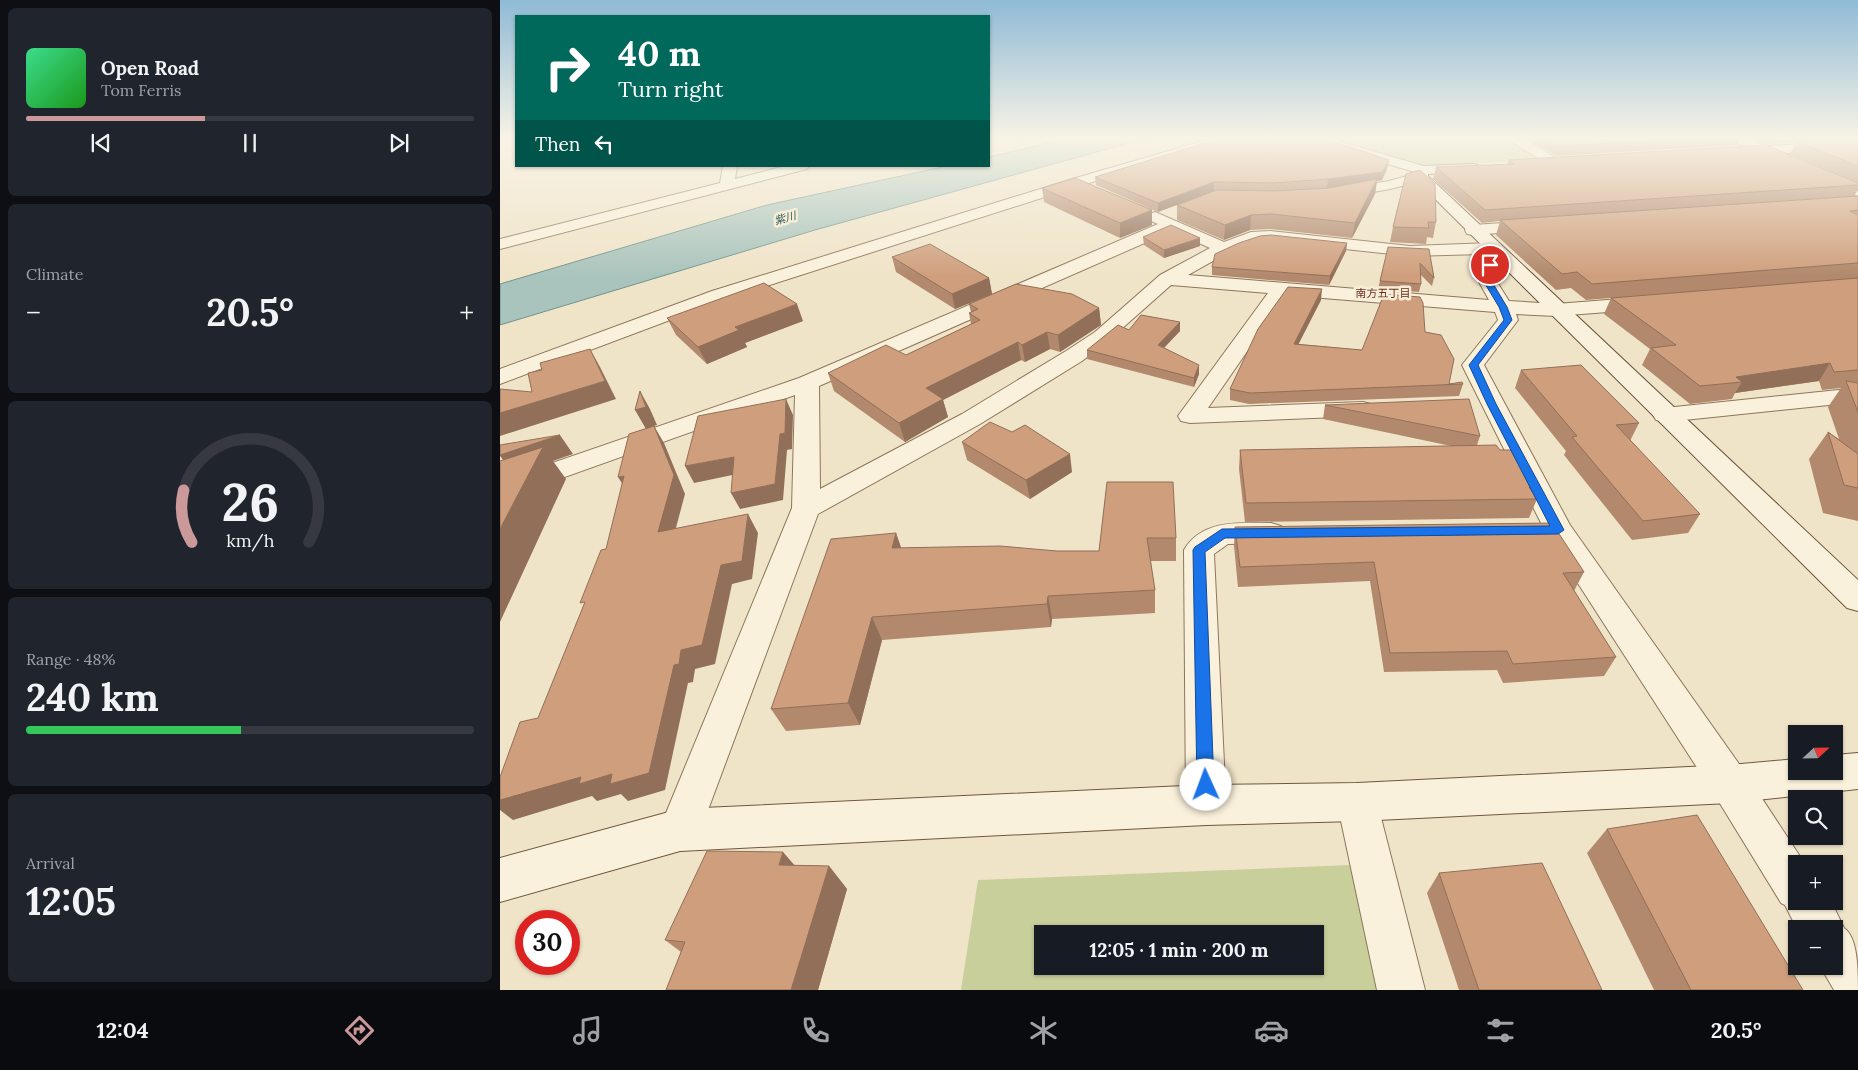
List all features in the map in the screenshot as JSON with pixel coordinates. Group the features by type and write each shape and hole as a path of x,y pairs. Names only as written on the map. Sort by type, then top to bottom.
{"street":[{"path":"500,244 734,184"},
{"path":"500,401 507,374 719,295 1070,184"},
{"path":"1077,184 1099,194"},
{"path":"1327,195 1392,184"},
{"path":"1431,184 1482,239 1858,599"},
{"path":"1828,184 1855,199"},
{"path":"1142,212 1169,219 1224,248"},
{"path":"500,492 807,383 1169,219"},
{"path":"806,508 971,419 1074,356 1102,336 1167,279 1224,248 1251,236 1270,236 1410,252 1552,224"},
{"path":"1482,239 1488,282 1503,307 1508,320 1473,365 1482,405 1543,530 1730,784 1788,875"},
{"path":"1167,279 1556,310 1663,301"},
{"path":"1281,288 1190,416 1385,408"},
{"path":"680,830 806,508 807,383"},
{"path":"1665,415 1858,395"},
{"path":"1206,805 1199,550 1222,534 1301,533"},
{"path":"500,880 680,830 1206,805 1357,802 1730,784 1858,770"},
{"path":"1357,802 1401,990"},
{"path":"1843,961 1858,985"}],"green space":[{"path":"1350,865 1377,990 961,990 978,880"}],"water":[{"name":"紫川","path":"863,184 980,184 815,230 500,325 500,284 767,205"}],"building":[{"path":"1055,184 1090,184 1152,210 1120,223 1042,188"},
{"path":"1112,184 1208,184 1158,203"},
{"path":"1349,184 1374,184 1355,223 1271,214 1251,215 1225,225 1177,205 1217,190 1274,191 1329,188"},
{"path":"1403,184 1435,184 1436,222 1428,222 1429,228 1393,227"},
{"path":"1456,184 1858,184 1858,185 1485,210"},
{"path":"1858,196 1858,210 1850,211 1858,215 1858,263 1592,284 1577,272 1562,274 1500,220"},
{"path":"1171,225 1200,238 1164,250 1143,237"},
{"path":"1271,235 1347,243 1330,276 1212,267 1215,254 1239,243 1260,236"},
{"path":"930,244 989,278 952,294 892,257"},
{"path":"1388,247 1429,249 1434,278 1420,263 1421,284 1380,281"},
{"path":"1858,278 1858,370 1834,372 1830,363 1736,377 1742,382 1700,386 1651,348 1676,345 1611,298"},
{"path":"764,283 797,304 735,327 739,330 698,347 667,318"},
{"path":"1016,284 1072,294 1099,308 1058,335 1047,332 1022,345 1018,342 926,388 943,399 899,423 828,373 886,345 906,355 980,320 969,313 978,309 969,304"},
{"path":"1288,287 1322,289 1294,344 1362,350 1384,294 1420,297 1423,303 1425,332 1441,335 1454,359 1449,384 1462,382 1463,384 1250,393 1230,389 1258,329"},
{"path":"1141,315 1180,322 1158,345 1199,365 1194,378 1087,350 1118,325 1129,330"},
{"path":"590,349 605,381 500,413 500,389 532,392 528,373 542,370 540,363"},
{"path":"1581,365 1639,423 1616,425 1700,514 1643,521 1572,437 1577,436 1521,370"},
{"path":"1846,381 1858,383 1858,412"},
{"path":"640,391 646,407 635,410"},
{"path":"786,399 785,433 780,434 775,484 731,493 734,457 685,466 698,416"},
{"path":"1469,399 1480,436 1325,405"},
{"path":"990,422 1012,432 1025,425 1070,454 1026,480 962,442"},
{"path":"654,426 674,475 658,532 748,514 742,561 721,565 702,645 681,650 679,664 674,665 649,773 610,784 612,774 579,784 581,777 500,800 500,777 520,722 538,718 585,602 580,603 601,550 606,549 624,476 618,477 629,434"},
{"path":"1828,432 1858,454 1858,488 1844,485"},
{"path":"560,435 500,455 500,445"},
{"path":"1496,445 1500,450 1512,450 1533,487 1529,487 1537,499 1246,503 1240,450"},
{"path":"543,447 500,529 500,461"},
{"path":"1107,482 1173,482 1176,538 1147,538 1155,590 1048,596 1047,604 872,617 848,703 771,709 831,539 896,533 892,548 1000,546 1057,551 1099,551"},
{"path":"1552,523 1584,572 1563,573 1616,657 1513,664 1507,651 1390,653 1374,562 1240,567 1235,527"},
{"path":"1697,815 1788,965 1788,975 1794,975 1803,990 1691,990 1607,829"},
{"path":"707,851 783,852 779,865 829,866 791,990 666,990 685,942 665,940"},
{"path":"1542,863 1602,990 1479,990 1439,873"}],"district":[{"name":"南方五丁目","path":"1383,293"}],"route":[{"path":"1206,785 1199,550 1222,534 1558,530 1473,365 1508,320 1503,307 1488,282 1490,265"}]}
